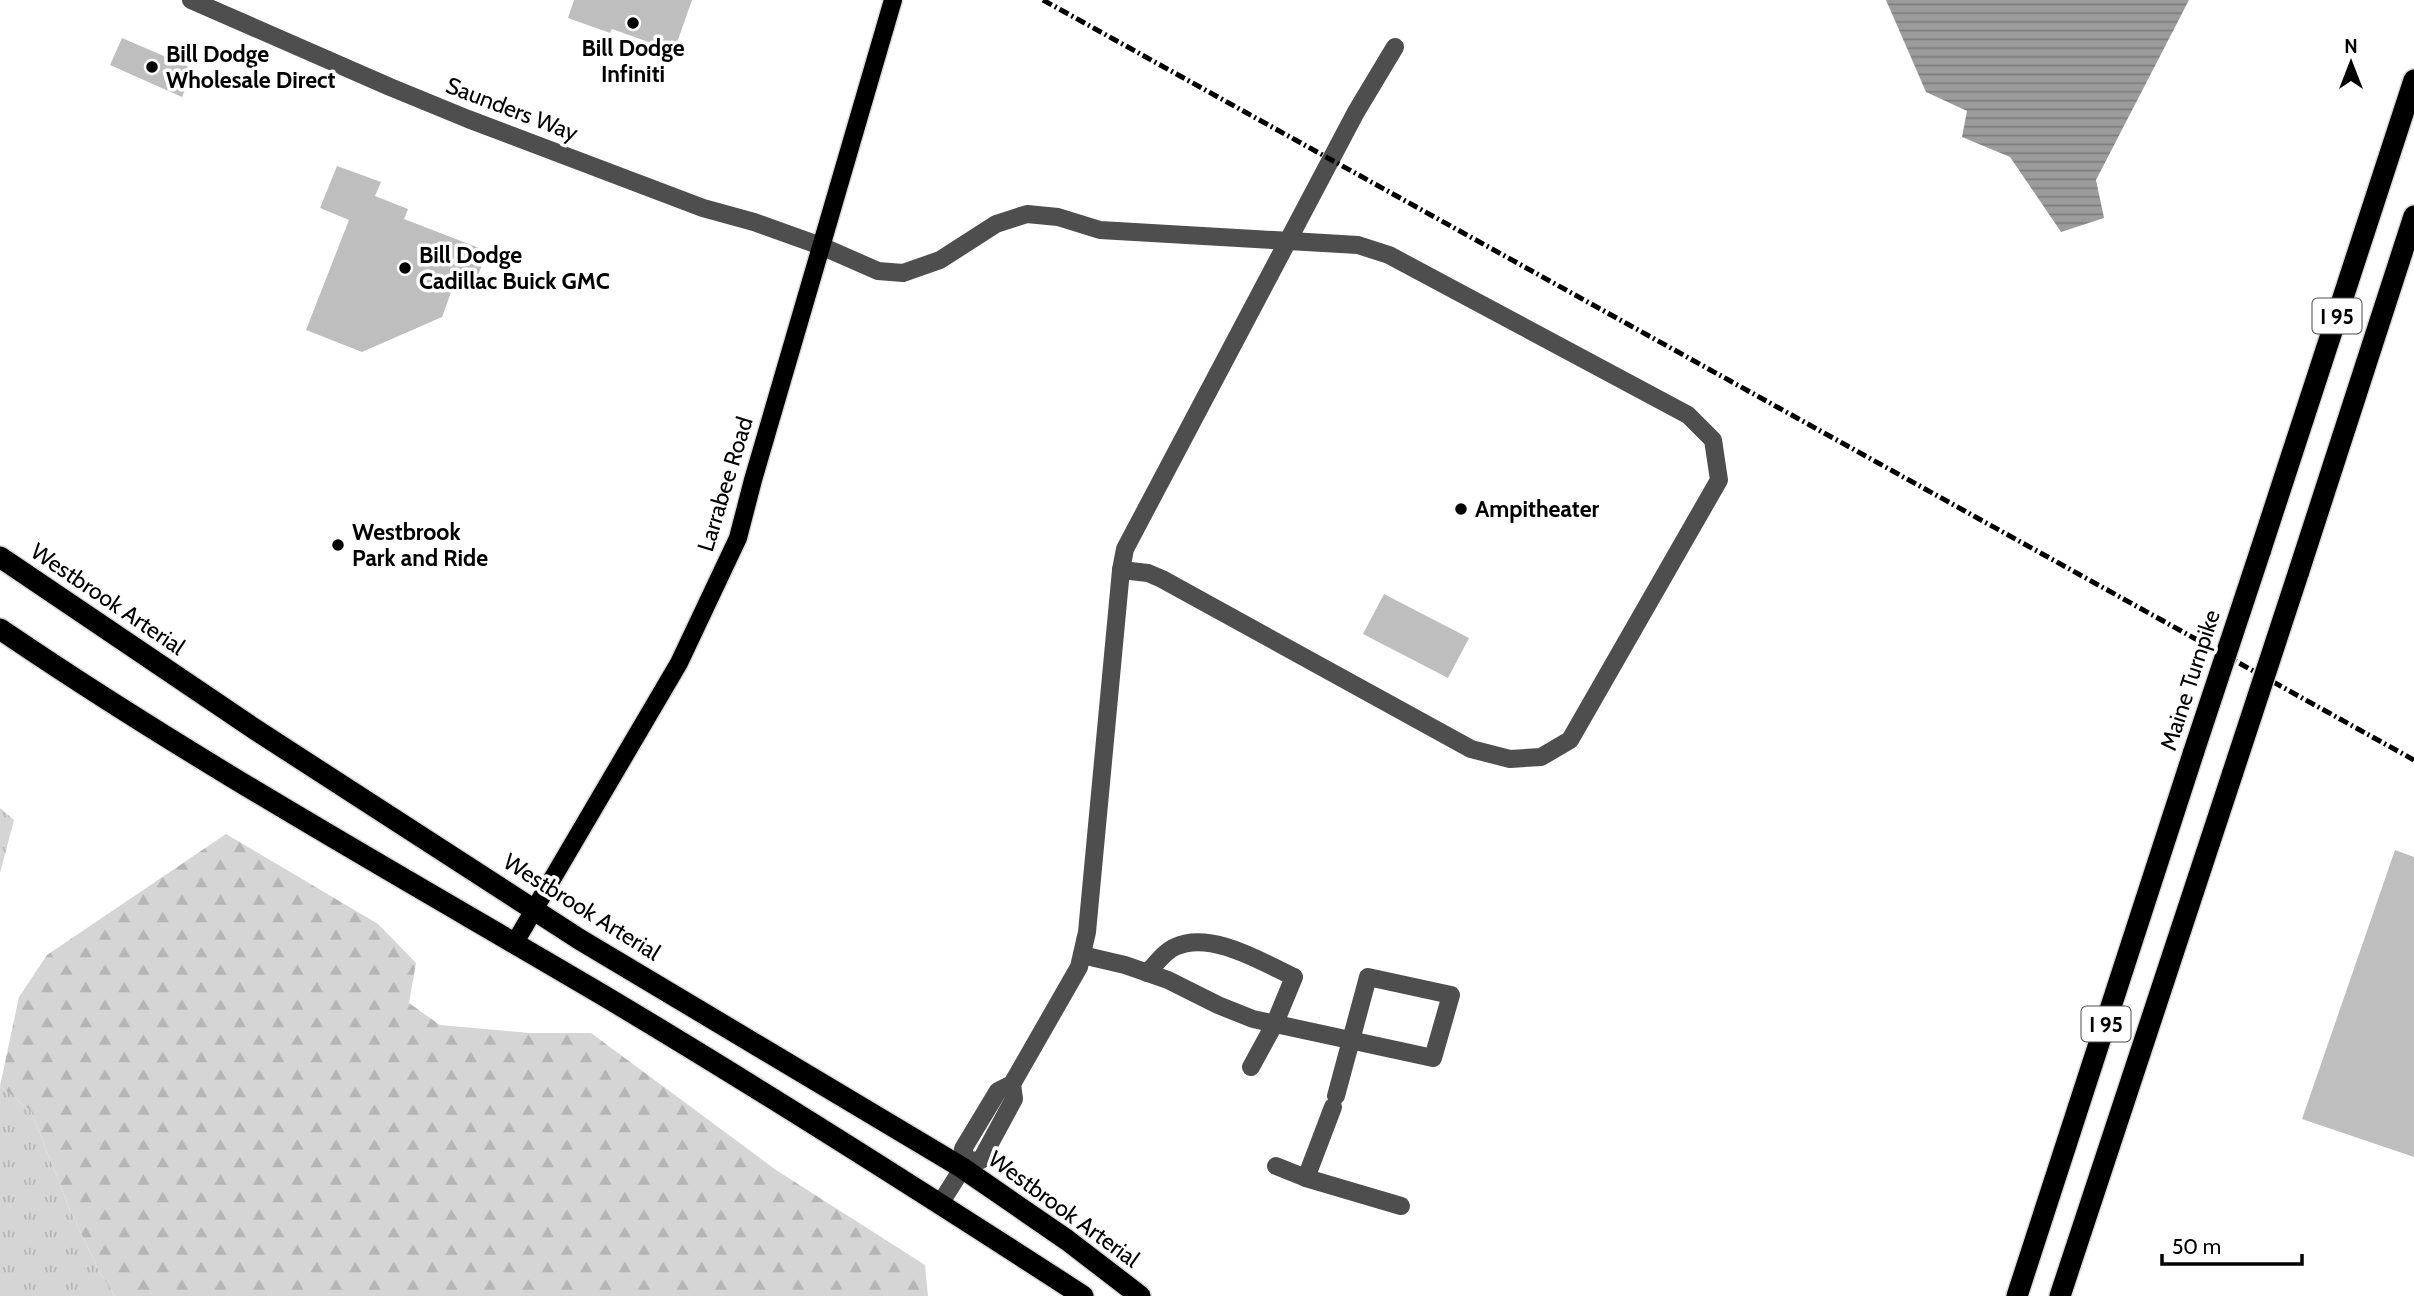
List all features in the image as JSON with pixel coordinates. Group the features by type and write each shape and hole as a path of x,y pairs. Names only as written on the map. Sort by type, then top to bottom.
{"highway":[{"name":"Maine Turnpike","path":"2017,1296 2414,80"},
{"name":"I 95","path":"2060,1296 2414,216"},
{"name":"Westbrook Arterial","path":"0,557 256,730 534,910 964,1164 1140,1296"},
{"path":"0,629 196,755 779,1102 1083,1296"}],"main road":[{"name":"Larrabee Road","path":"514,944 679,663 738,538 893,0"}],"lane":[{"name":"Saunders Way","path":"191,0 468,119 692,204 821,246 878,271 903,273 940,260 996,224 1027,214 1058,217 1100,229 1358,245 1389,255 1688,415 1713,440 1719,480 1570,740 1541,757 1510,760 1471,749 1162,579 1148,573 1121,570"},
{"path":"940,1204 964,1164 981,1160 1014,1099 1012,1084 1079,967 1087,932 1125,549 1356,112 1395,47"},
{"path":"1147,973 1174,947 1199,942 1233,949 1294,976 1275,1023 1251,1067"},
{"path":"1082,955 1147,973 1253,1018 1351,1041 1433,1058 1451,995 1368,977 1351,1041 1334,1102 1306,1178"},
{"path":"1276,1166 1306,1178 1401,1206"}],"green space":[{"path":"0,808 14,820 0,873"},
{"path":"226,834 378,924 416,963 409,1003 440,1025 529,1033 591,1033 776,1170 925,1265 928,1296 115,1296 100,1273 70,1210 31,1111 0,1086 19,997 47,955"},
{"path":"0,1086 31,1111 70,1210 100,1273 115,1296 0,1296"}],"shaded area":[{"path":"1886,0 2189,0 2096,180 2104,218 2061,232 2010,157 1962,137 1967,111 1926,92"}],"building":[{"name":"Bill Dodge Infiniti","path":"574,0 692,0 674,51 612,29 610,33 568,18"},
{"name":"Bill Dodge Wholesale Direct","path":"122,38 194,69 182,97 110,65"},
{"name":"Bill Dodge Cadillac Buick GMC","path":"337,166 381,182 375,196 408,209 404,219 487,251 472,292 454,284 442,317 362,352 306,330 349,220 320,208"},
{"path":"1384,594 1469,638 1448,678 1363,634"},
{"path":"2395,850 2414,857 2414,1157 2302,1119"}],"railway":[{"path":"1043,0 2414,760"}],"place":[{"name":"Bill Dodge Infiniti","path":"633,23"},
{"name":"Bill Dodge Wholesale Direct","path":"152,67"},
{"name":"Bill Dodge Cadillac Buick GMC","path":"405,268"},
{"name":"Ampitheater","path":"1461,509"},
{"name":"Westbrook Park and Ride","path":"338,545"}]}
